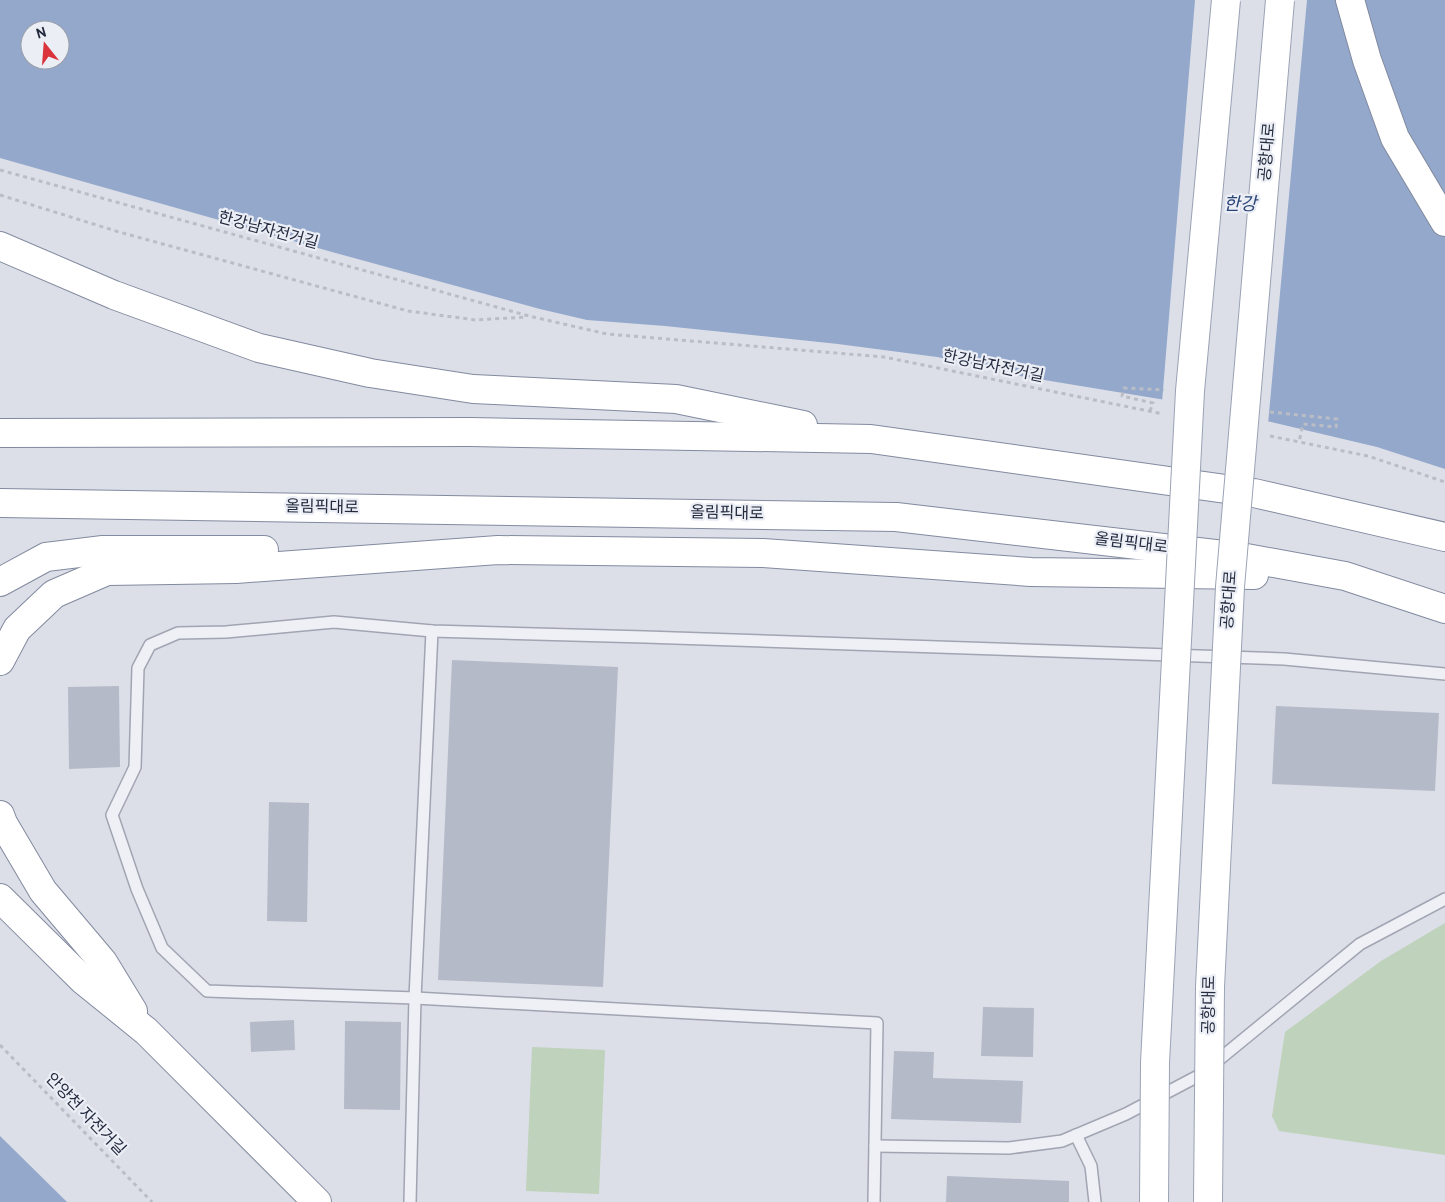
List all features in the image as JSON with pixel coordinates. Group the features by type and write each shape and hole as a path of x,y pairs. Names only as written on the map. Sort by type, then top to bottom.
{"main road":[{"path":"1154,1202 1155,1064 1190,391 1226,0"},
{"name":"공항대로","path":"1208,1202 1210,987 1230,587 1280,0"},
{"path":"1350,0 1367,60 1395,138 1445,222"},
{"path":"0,246 114,295 259,348 370,373 473,389 676,399 871,439 1254,493 1445,537"},
{"path":"0,433 470,432 871,439"},
{"name":"올림픽대로","path":"0,503 896,517 1241,557 1345,576 1445,609"},
{"path":"0,582 46,557 103,550 498,550 763,553 1031,572 1345,576"},
{"path":"0,661 17,629 54,594 107,571 236,569 498,550"},
{"path":"0,815 43,891 103,962 146,1031"},
{"path":"0,898 83,980 146,1031 317,1202"}],"lane":[{"path":"874,1202 877,1023 415,998 207,992 162,948 137,889 112,815 135,767 138,668 150,645 178,633 226,632 334,622 432,631 665,637 1284,659 1445,674"},
{"path":"410,1202 415,998 432,631"},
{"path":"875,1146 1009,1148 1062,1142 1126,1114 1200,1075 1360,944 1445,899"},
{"path":"1076,1135 1091,1166 1095,1202"}],"path":[{"name":"한강남자전거길","path":"0,170 529,316 607,334 884,357 1168,415"},
{"name":"한강남자전거길","path":"0,195 119,232 408,311 476,320 529,316"},
{"path":"1150,411 1153,403 1122,396 1124,388 1190,391"},
{"path":"1246,410 1337,419 1336,427 1303,424 1299,442"},
{"path":"1266,435 1368,456 1445,482"},
{"name":"안양천 자전거길","path":"0,1045 152,1202"}],"green space":[{"path":"1445,923 1445,1155 1279,1131 1272,1116 1285,1032 1381,961"},
{"path":"532,1047 605,1050 599,1194 526,1191"}],"water":[{"name":"한강","path":"0,0 1445,0 1445,469 1377,447 1208,407 1020,376 1001,370 937,357 838,344 587,320 332,252 0,158"},
{"path":"0,1136 67,1202 0,1202"}],"pier":[{"path":"1195,0 1307,0 1268,424 1208,409 1162,402"}],"building":[{"path":"452,660 618,667 603,987 438,980"},
{"path":"119,686 120,767 69,769 68,687"},
{"path":"1276,706 1439,713 1435,791 1272,784"},
{"path":"269,802 309,803 307,922 267,921"},
{"path":"983,1007 1034,1008 1033,1057 981,1056"},
{"path":"294,1020 295,1050 251,1052 250,1022"},
{"path":"345,1021 401,1022 400,1110 344,1109"},
{"path":"894,1051 934,1052 933,1078 1023,1081 1021,1123 891,1119"},
{"path":"947,1176 1069,1181 1069,1202 946,1202"}]}
